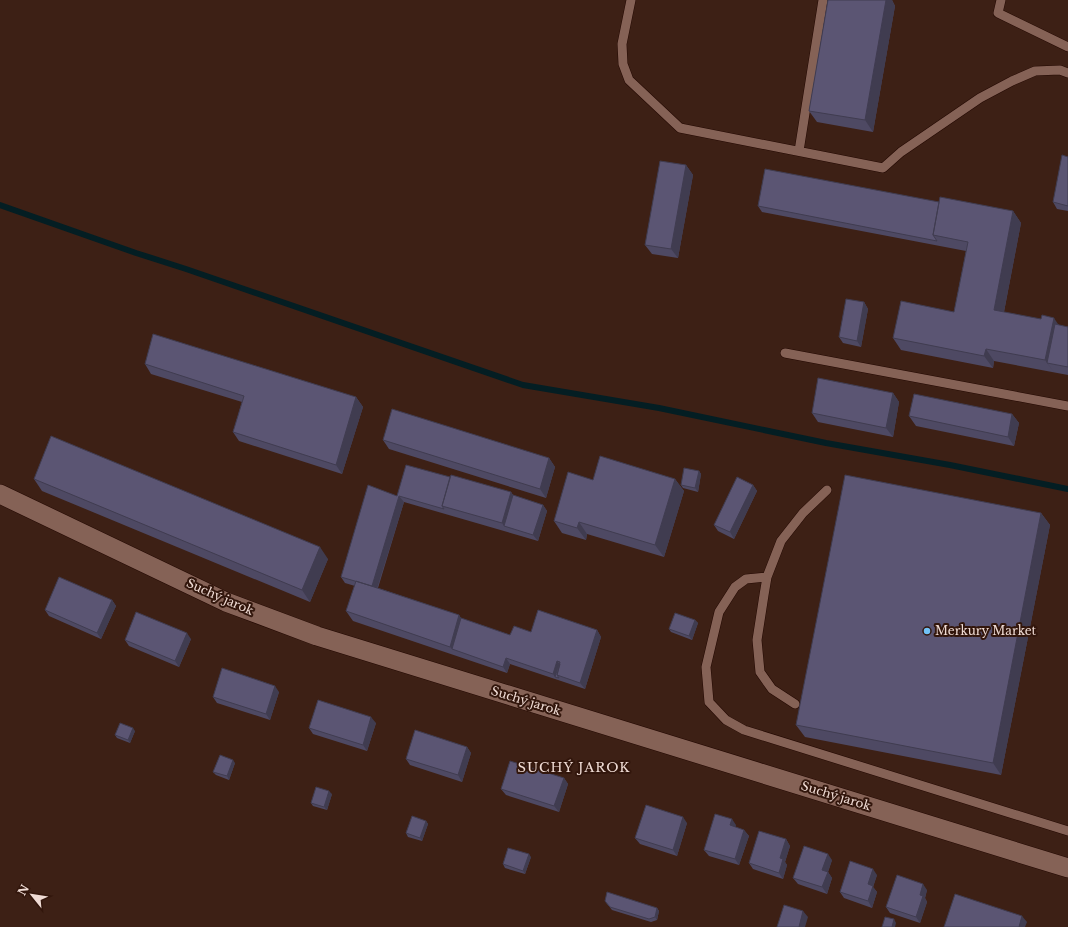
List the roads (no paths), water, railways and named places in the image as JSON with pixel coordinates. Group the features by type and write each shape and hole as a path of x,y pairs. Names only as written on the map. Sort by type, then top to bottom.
{"street":[{"name":"Suchý jarok","path":"0,494 226,602 317,636 1068,868"}],"lane":[{"path":"631,0 622,44 623,64 629,80 680,128 883,168 901,152 980,98 1012,81 1035,71 1060,70 1068,72"},
{"path":"799,152 823,0"},
{"path":"1001,0 998,13 1068,47"},
{"path":"785,353 1068,406"},
{"path":"795,704 772,689 760,672 758,640 767,577 781,541 803,513 827,490"},
{"path":"767,577 746,579 735,587 718,612 706,667 709,702 726,720 744,730 1068,831"}],"waterway":[{"path":"0,205 523,385 659,408 826,443 950,465 1068,489"}],"place":[{"name":"Merkury Market","path":"927,631"}],"district":[{"name":"SUCHÝ JAROK","path":"574,767"}]}
